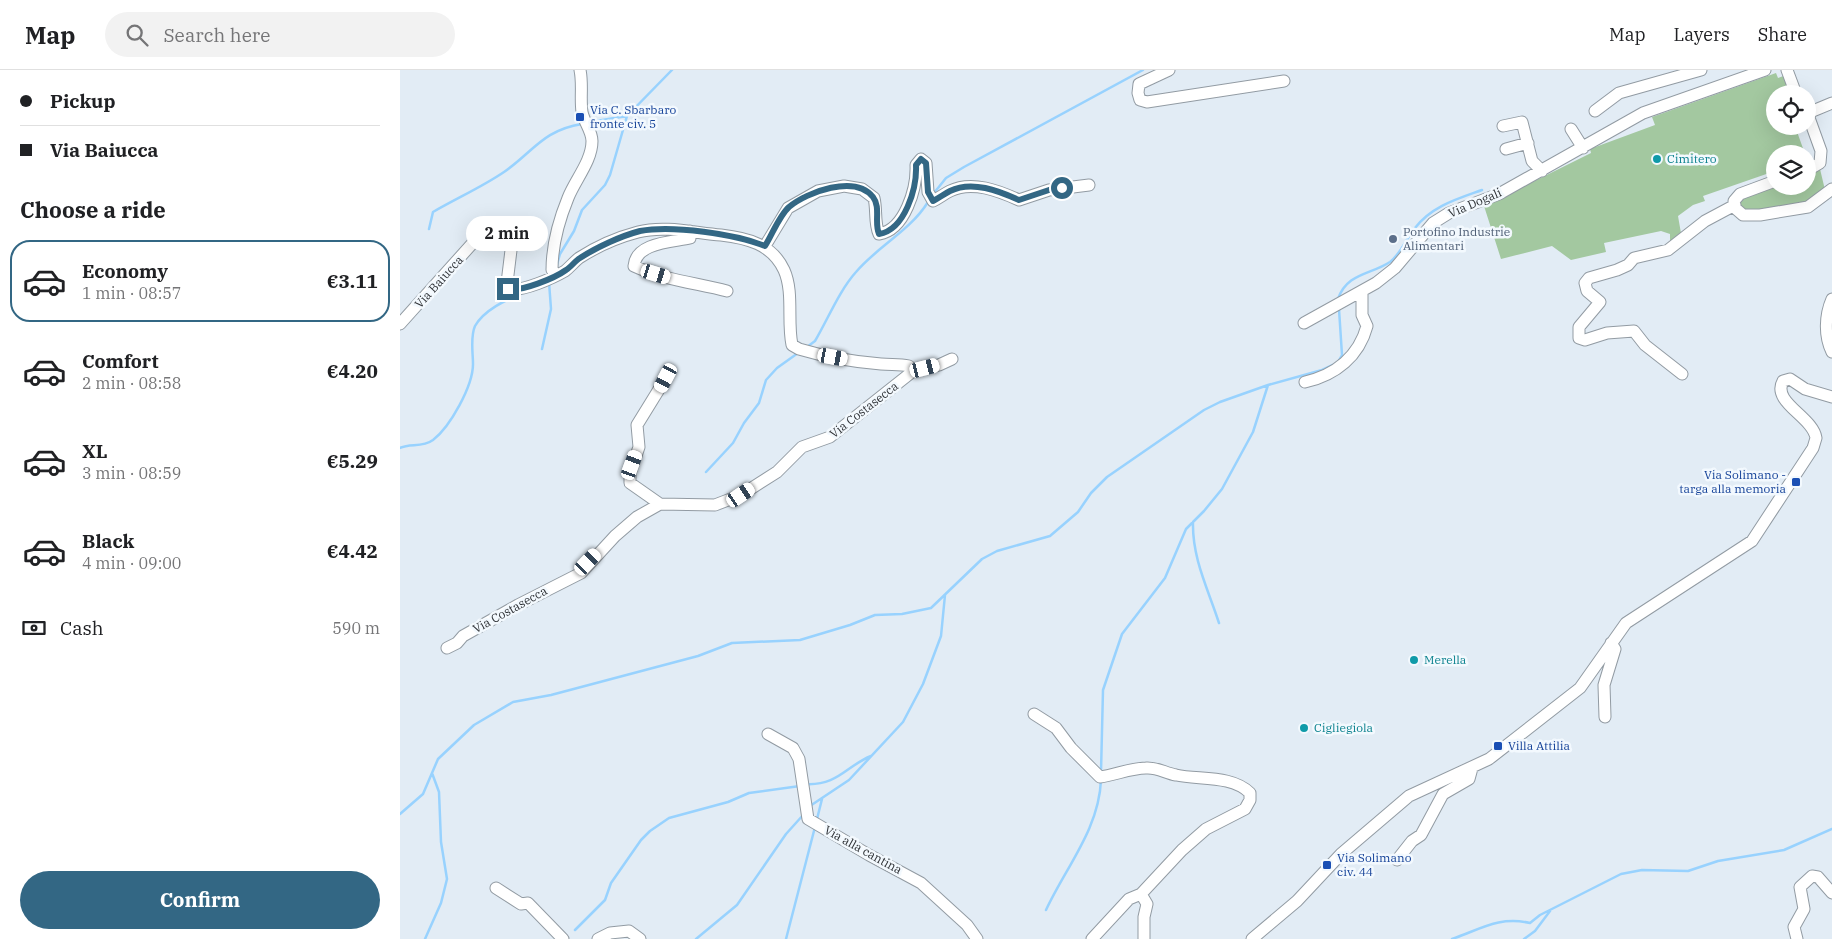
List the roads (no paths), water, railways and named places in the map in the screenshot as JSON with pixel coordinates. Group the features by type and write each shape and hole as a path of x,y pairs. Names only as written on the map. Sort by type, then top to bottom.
{"street":[{"path":"580,70 583,84 582,111 592,141 587,160 568,198 557,234 552,260 552,270 556,274 564,271 580,258 618,239 640,232 666,229 733,236 765,246 778,259 785,272 792,345 815,354 909,366 912,372"},
{"path":"1169,70 1139,84 1138,93 1140,100 1147,102 1284,81"},
{"path":"1595,111 1619,94 1701,70"},
{"name":"Via Dogali","path":"1304,323 1376,283 1395,268 1433,223 1449,213 1498,194 1584,148 1643,113 1764,70"},
{"path":"1788,70 1793,85"},
{"path":"1816,111 1832,104"},
{"path":"1503,126 1522,122 1532,161 1542,171"},
{"path":"1571,129 1584,148"},
{"path":"1815,135 1821,151 1821,158 1816,167"},
{"path":"1506,149 1528,143"},
{"path":"765,246 788,208 818,191 844,186 862,189 874,198 878,212 875,226 879,234 887,233 901,217 913,196 917,180 916,165 921,159 926,163 928,192 933,201 951,190 972,186 996,189 1019,200 1049,190 1089,184"},
{"path":"1766,185 1740,194 1734,201 1735,208 1743,215 1760,215 1808,207 1832,189"},
{"path":"1682,374 1644,345 1634,331 1608,333 1585,340 1579,338 1579,327 1600,302 1586,291 1584,283 1589,278 1628,265 1634,258 1668,250 1705,221 1735,205"},
{"name":"Via Baiucca","path":"400,324 488,226 492,224 500,226 510,235 512,242 508,289 514,290 540,283 556,274"},
{"path":"690,231 690,238 660,243 644,251 634,261 634,266 683,282 727,291"},
{"path":"1305,382 1322,378 1338,369 1357,351 1367,326 1362,315 1362,291"},
{"path":"1832,299 1827,318 1827,334 1832,352"},
{"name":"Via Costasecca","path":"447,648 518,605 581,573 614,536 637,517 660,504 714,505 741,495 778,472 802,447 830,437 912,372 939,365 952,359"},
{"path":"660,504 634,487 630,483 629,477 639,447 637,425 666,378"},
{"path":"1252,939 1308,890 1341,854 1409,796 1472,768 1504,748 1580,688 1626,623 1638,613 1744,547 1757,535 1813,448 1816,438 1810,424 1782,397 1780,386 1783,381 1790,380 1805,389 1832,397"},
{"path":"1604,716 1604,685 1615,649 1611,643"},
{"path":"1034,714 1056,728 1071,748 1100,777 1142,768 1154,768 1174,774 1218,779 1244,787 1250,793 1250,800 1244,809 1206,829 1182,850 1141,894 1129,899 1092,939"},
{"name":"Via alla cantina","path":"768,734 793,748 799,759 808,818 869,855 914,878 968,925 977,939"},
{"path":"1397,860 1412,840 1421,835 1443,794 1469,779 1472,768"},
{"path":"1797,939 1794,927 1804,909 1800,887 1802,884 1812,876 1818,877 1832,893"},
{"path":"496,888 521,904 528,903 563,939"},
{"path":"1141,894 1147,904 1144,917 1144,939"},
{"path":"598,939 610,933 629,931 640,939"}],"waterway":[{"path":"556,268 560,254 574,231 582,210 605,185 610,175 627,116 672,70"},
{"path":"934,193 946,178 964,167 1143,70"},
{"path":"590,122 627,116"},
{"path":"429,229 433,212 504,172 539,143 557,131 582,124"},
{"path":"1338,299 1342,290 1353,279 1394,259 1415,228 1429,214 1446,204 1482,190"},
{"path":"807,347 815,341 839,296 856,272 912,222 928,202"},
{"path":"542,349 551,309 549,282"},
{"path":"400,448 429,442 440,434 453,416 469,383 473,364 472,340 475,326 490,310 522,293"},
{"path":"1338,362 1342,355 1339,309"},
{"path":"706,472 733,443 744,423 759,403 766,380 777,368 798,353"},
{"path":"400,814 423,794 438,759 474,725 513,702 551,695 698,656 732,643 800,640 850,625 875,615 902,614 931,608 982,559 997,551 1050,536 1078,512 1091,493 1107,477 1204,410 1220,402 1268,385 1322,370 1333,365"},
{"path":"1101,772 1103,690 1122,634 1165,578 1186,529 1222,489 1253,432 1268,385"},
{"path":"1193,522 1193,535 1198,561 1219,623"},
{"path":"810,806 849,780 903,722 923,684 941,636 945,595"},
{"path":"805,784 816,784 834,779 871,756"},
{"path":"425,939 441,903 447,879 441,842 439,792 432,773"},
{"path":"1046,910 1088,831 1099,798 1101,780"},
{"path":"575,930 605,900 611,883 641,840 650,831 669,818 728,802 749,793 800,786"},
{"path":"817,819 822,799"},
{"path":"696,939 737,905 786,834 804,814"},
{"path":"786,939 815,827"},
{"path":"1452,939 1499,922 1519,921 1530,923 1540,915 1621,874 1642,870 1688,871 1718,861 1784,850 1832,829"},
{"path":"1524,939 1535,931 1550,911"}],"place":[{"name":"Via C. Sbarbaro fronte civ. 5","path":"580,117"},
{"name":"Cimitero","path":"1657,159"},
{"name":"Portofino Industrie Alimentari","path":"1393,239"},
{"name":"Via Solimano - targa alla memoria","path":"1796,482"},
{"name":"Merella","path":"1414,660"},
{"name":"Cigliegiola","path":"1304,728"},
{"name":"Villa Attilia","path":"1498,746"},
{"name":"Via Solimano civ. 44","path":"1327,865"}]}
